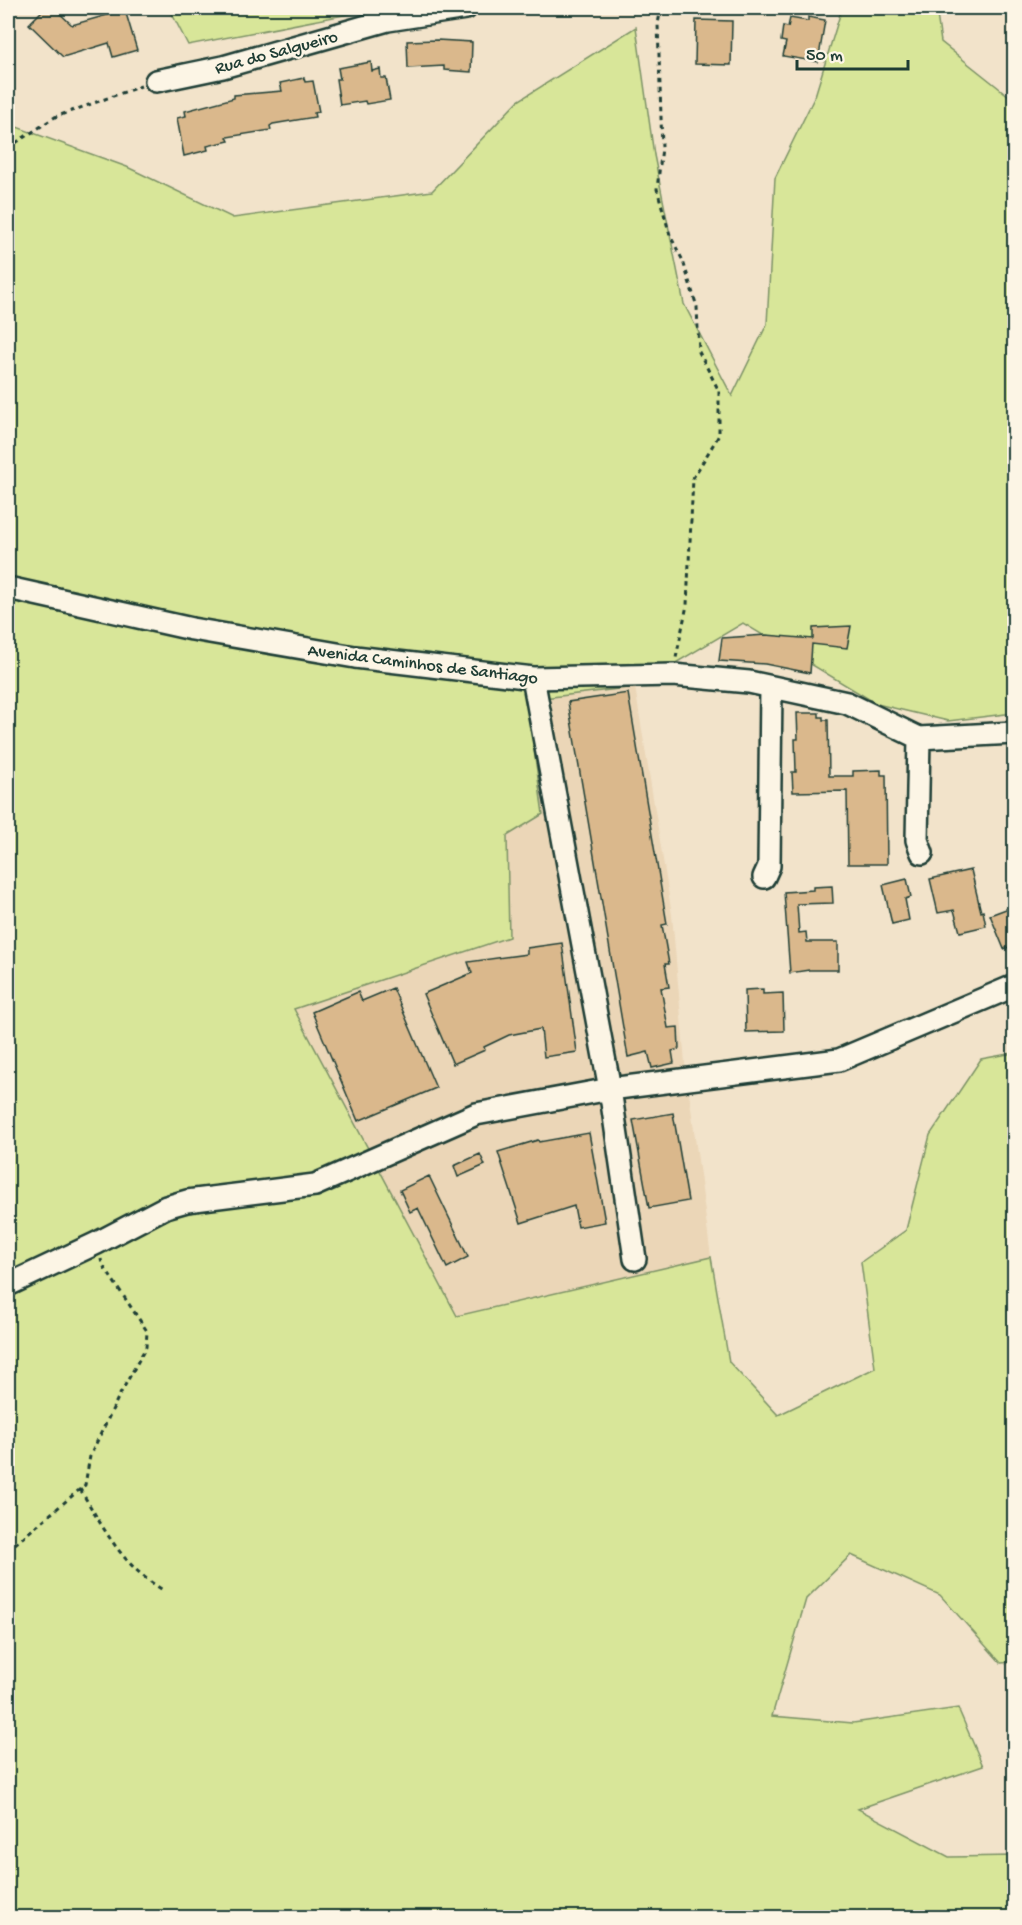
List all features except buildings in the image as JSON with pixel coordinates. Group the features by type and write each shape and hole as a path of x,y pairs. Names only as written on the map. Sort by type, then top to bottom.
{"street":[{"name":"Rua do Salgueiro","path":"156,81 223,67 388,20 466,8"},
{"name":"Avenida Caminhos de Santiago","path":"8,588 192,629 355,657 533,678 673,675 749,682 847,703 919,738 1014,733"},
{"path":"533,678 610,1089 635,1259"},
{"path":"764,877 769,866 771,687"},
{"path":"919,738 917,840 922,853"},
{"path":"8,1285 166,1208 187,1201 315,1185 476,1114 610,1089 839,1060 1014,986"}],"path":[{"path":"661,8 658,24 662,148 657,189 670,235 683,261 697,307 699,352 719,391 719,435 693,478 687,605 673,675"},
{"path":"8,148 55,117 156,81"},
{"path":"8,1550 85,1485 90,1456 118,1398 147,1347 147,1331 102,1264 97,1243"},
{"path":"80,1489 121,1556 145,1580 163,1590"}],"shaded area":[{"path":"635,687 672,915 685,1063 711,1257 457,1317 294,1009 509,937 507,835 527,700"}],"green space":[{"path":"169,8 380,8 188,45"},
{"path":"842,8 936,8 941,42 1014,100 1014,713 948,721 877,704 743,623 635,687 527,700 543,814 507,836 509,937 294,1009 457,1316 711,1257 729,1362 778,1415 875,1368 861,1262 906,1230 930,1135 981,1059 1014,1053 1014,1662 1001,1663 940,1595 851,1555 806,1599 772,1716 853,1723 958,1708 983,1766 858,1809 949,1857 1014,1856 1014,1917 8,1917 8,117 11,125 127,167 233,218 432,191 518,101 636,27 654,155 684,304 732,396 767,324 775,178 815,96"}]}
